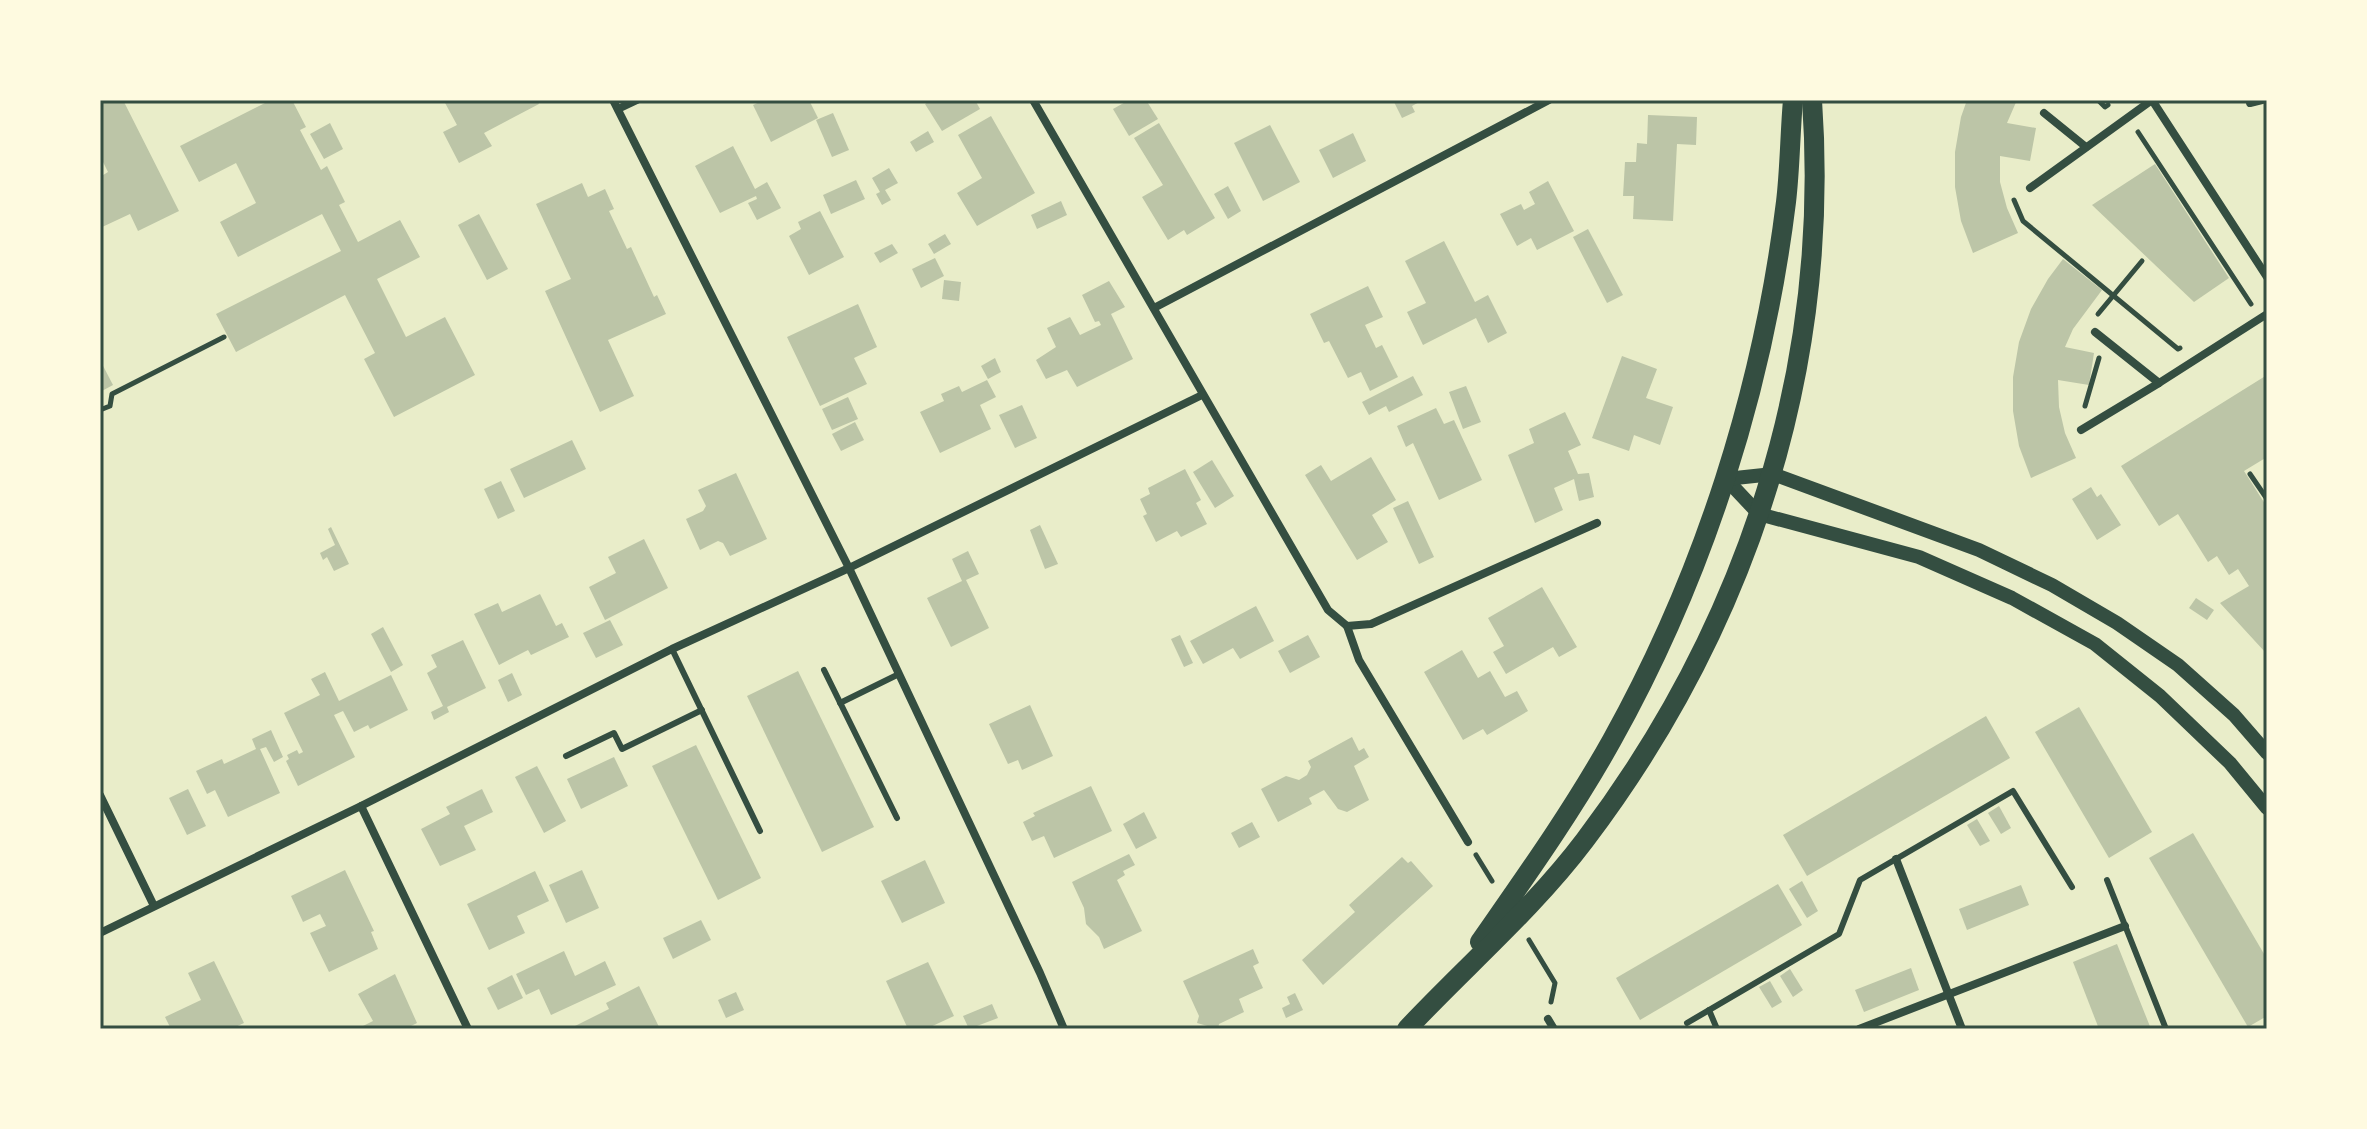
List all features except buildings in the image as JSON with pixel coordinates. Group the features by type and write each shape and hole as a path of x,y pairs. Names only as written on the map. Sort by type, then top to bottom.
{"main road":[{"path":"1455,978 1537,860 1612,739 1675,612 1726,479 1763,342 1786,202 1793,100"},
{"path":"1407,1029 1518,917 1584,842 1642,760 1692,674 1735,583 1773,474 1796,379 1811,268 1816,155 1812,100"}],"street":[{"path":"613,100 849,568 1064,1029"},
{"path":"618,109 637,100"},
{"path":"1033,100 1328,610 1347,626 1359,660 1468,842"},
{"path":"1154,308 1549,100"},
{"path":"2030,188 2152,100 2267,277"},
{"path":"2250,103 2262,100"},
{"path":"2044,113 2086,147"},
{"path":"2081,430 2264,316"},
{"path":"2095,332 2159,383"},
{"path":"100,933 672,649 849,568 1202,395"},
{"path":"1726,479 1773,474 1979,550 2052,585 2117,623 2178,665 2234,715 2267,753"},
{"path":"1726,479 1759,514 1919,557 2012,598 2095,644 2160,696 2230,763 2267,808"},
{"path":"1347,626 1371,624 1597,523"},
{"path":"100,795 154,906"},
{"path":"361,806 468,1029"},
{"path":"1896,859 1962,1029"},
{"path":"1859,1029 2125,926"},
{"path":"1548,1019 1554,1029"}],"lane":[{"path":"672,649 760,831"},
{"path":"824,670 897,818"},
{"path":"840,703 899,674"},
{"path":"566,756 614,733 622,749 702,710"},
{"path":"1687,1023 1839,934 1860,880 2013,791 2072,887"},
{"path":"2107,880 2166,1029"},
{"path":"1709,1010 1717,1029"}],"path":[{"path":"2098,100 2105,107 2115,100"},
{"path":"2128,118 2249,301 2264,316"},
{"path":"2030,188 2014,198 2023,221 2178,349 2190,341"},
{"path":"2237,309 2249,301"},
{"path":"100,410 110,406 112,394 224,337"},
{"path":"2250,474 2267,499"}]}
